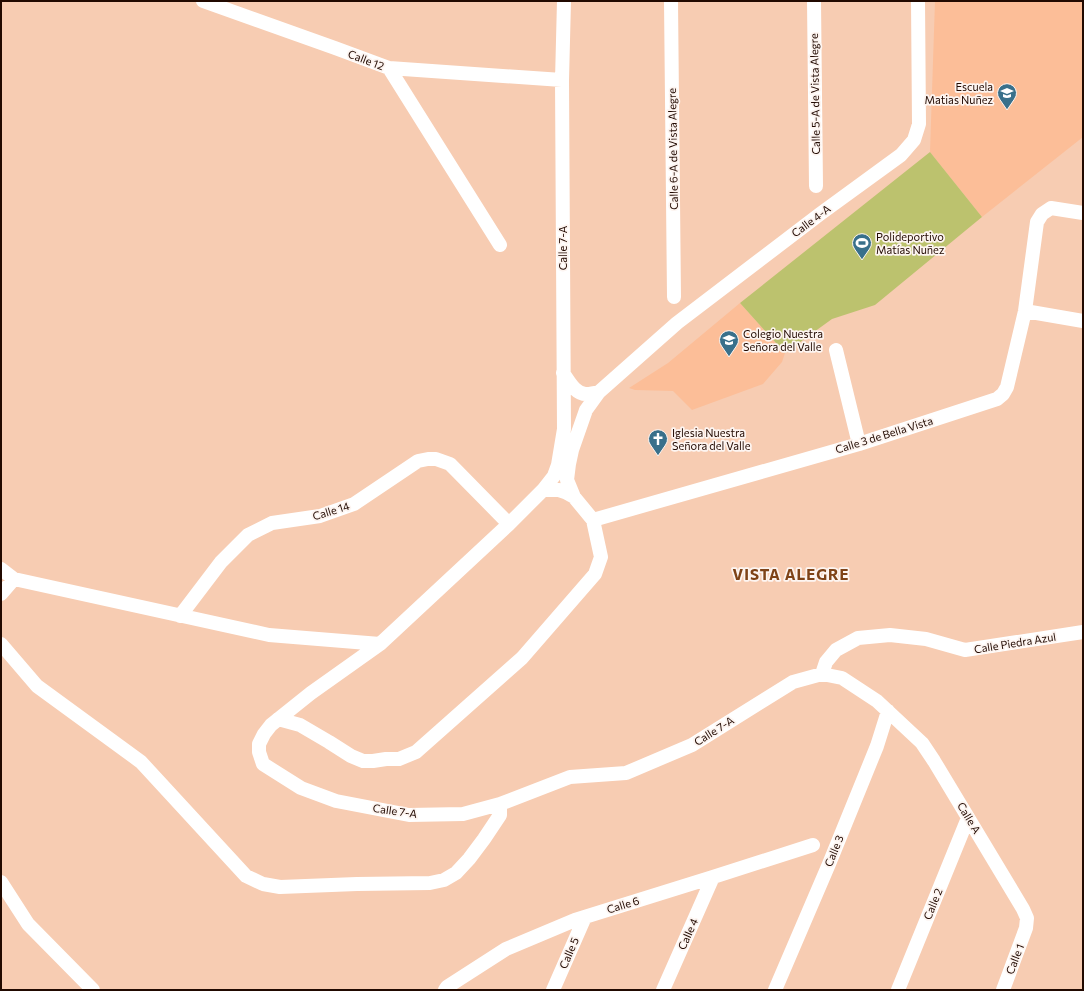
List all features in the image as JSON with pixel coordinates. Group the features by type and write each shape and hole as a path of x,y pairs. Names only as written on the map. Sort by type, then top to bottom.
{"street":[{"name":"Calle 12","path":"203,1 389,68 562,80"},
{"name":"Calle 7-A","path":"564,1 562,80 564,429 558,465 554,476 544,490 509,524 380,644 311,693 278,719 268,729 259,744 261,760 263,764 301,788 336,801 409,815 463,814 500,804 570,777 626,773 692,746 794,682 822,674 842,678 877,701 892,714"},
{"name":"Calle 6-A de Vista Alegre","path":"671,1 674,297"},
{"name":"Calle 5-A de Vista Alegre","path":"814,1 816,186"},
{"name":"Calle 4-A","path":"599,392 676,323 901,155 914,140 919,124 918,1"},
{"path":"389,68 500,245"},
{"name":"Calle 3 de Bella Vista","path":"593,520 859,444 998,399 1007,387 1025,311 1037,222 1042,214 1052,208 1083,213"},
{"path":"1025,311 1083,321"},
{"path":"836,350 859,444"},
{"path":"563,373 571,386 578,392 586,394 599,392"},
{"path":"278,719 300,725 351,756 363,761 399,759 416,752 522,658 595,574 601,557 593,520 574,496 567,480 572,450 586,410 599,392"},
{"name":"Calle 14","path":"180,616 221,562 248,536 272,523 320,516 354,504 418,461 436,459 450,464 509,524"},
{"path":"544,490 559,490 574,496"},
{"path":"1,569 14,579 269,635 380,644"},
{"path":"1,594 14,579"},
{"name":"Calle Piedra Azul","path":"822,674 826,662 836,650 858,638 890,635 926,639 965,650 1083,632"},
{"path":"1,644 37,686 141,762 246,876 263,884 280,887 430,883 444,880 456,873 484,839 500,815 500,804"},
{"name":"Calle A","path":"892,714 922,743 934,760 1023,909 1027,918 1026,928"},
{"name":"Calle 3","path":"775,990 886,748 892,714"},
{"name":"Calle 2","path":"898,990 968,818"},
{"name":"Calle 6","path":"445,990 447,987 506,949 575,920 813,845"},
{"name":"Calle 3","path":"783,990 832,865"},
{"name":"Calle 4","path":"663,990 713,877"},
{"path":"1,882 28,924 93,990"},
{"name":"Calle 5","path":"553,990 585,917"},
{"name":"Calle 1","path":"1003,990 1026,928"}],"shaded area":[{"name":"Escuela Matias Nuñez","path":"935,1 1083,1 1083,137 982,217 930,152"},
{"name":"Colegio Nuestra Señora del Valle","path":"740,303 785,353 782,362 763,384 692,410 673,391 635,390 629,388 668,363"}],"green space":[{"name":"Polideportivo Matías Nuñez","path":"930,152 982,217 875,305 832,319 785,353 740,303"}],"place":[{"name":"Escuela Matias Nuñez","path":"1007,110"},
{"name":"Polideportivo Matías Nuñez","path":"862,260"},
{"name":"Colegio Nuestra Señora del Valle","path":"729,357"},
{"name":"Iglesia Nuestra Señora del Valle","path":"658,456"}],"district":[{"name":"VISTA ALEGRE","path":"791,575"}]}
